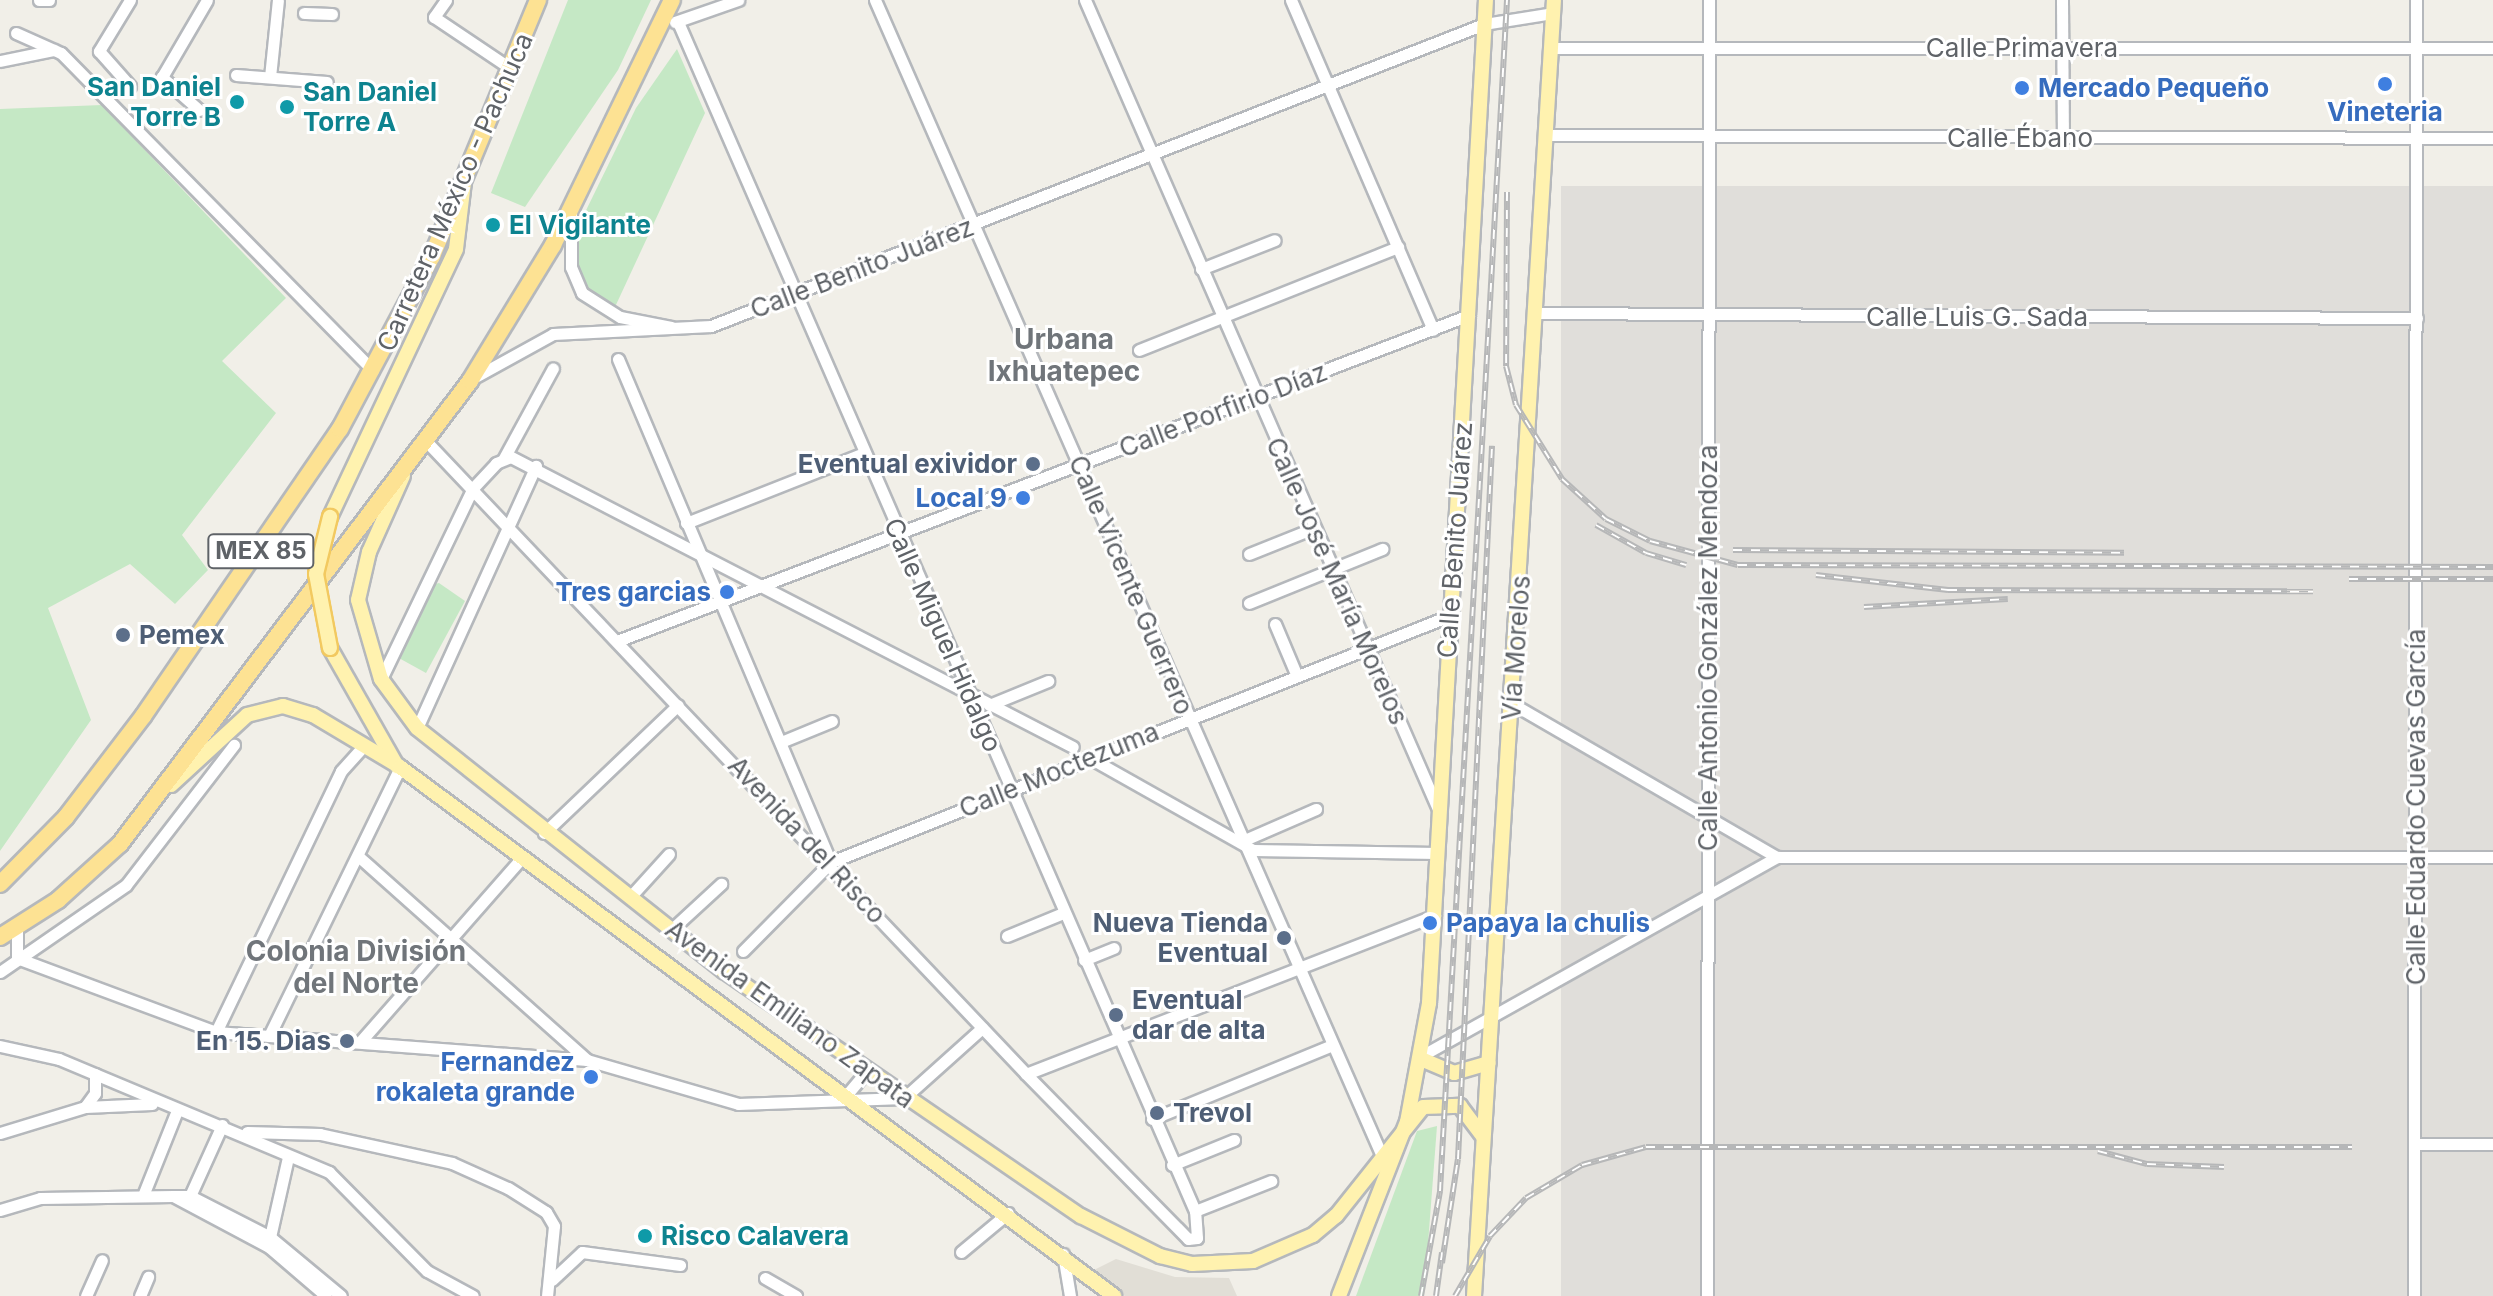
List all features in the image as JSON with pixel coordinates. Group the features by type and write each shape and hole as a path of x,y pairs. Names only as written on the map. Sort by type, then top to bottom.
{"highway":[{"name":"Carretera México - Pachuca","path":"0,884 66,817 144,715 259,554 373,371 513,70 538,0"},
{"name":"MEX 85","path":"0,937 98,868 151,806 405,472 470,381 571,209 671,20 672,0"}],"main road":[{"name":"Calle Benito Juárez","path":"1421,1058 1435,915 1449,616 1486,0"},
{"name":"Vía Morelos","path":"1474,1296 1538,313 1554,7"},
{"path":"398,767 330,648 316,574 330,517 456,249 464,180"},
{"name":"Avenida Emiliano Zapata","path":"405,472 369,552 358,600 381,679 417,728 544,833 866,1072 1081,1216 1192,1264 1253,1261 1313,1235 1348,1203 1384,1163 1407,1122"},
{"path":"151,806 227,729 264,709 313,715 361,749 398,767"},
{"name":"Avenida Emiliano Zapata","path":"398,767 844,1098 1063,1253 1114,1296"},
{"path":"1407,1122 1421,1058 1454,1073 1489,1063"},
{"path":"1407,1122 1423,1107 1452,1103 1473,1115 1483,1136"},
{"path":"1339,1296 1384,1163"}],"street":[{"path":"39,0 49,0"},
{"path":"130,0 99,51 130,86"},
{"path":"199,110 162,77 207,0"},
{"path":"270,77 278,0"},
{"path":"319,14 320,0"},
{"path":"446,0 434,17 513,70"},
{"path":"671,20 738,0"},
{"name":"Calle Vicente Guerrero","path":"875,0 1240,842 1384,1163"},
{"name":"Calle José María Morelos","path":"1085,0 1365,648 1439,809"},
{"path":"1291,0 1433,330"},
{"name":"Calle Antonio González Mendoza","path":"1707,1296 1709,0"},
{"path":"2062,0 2063,138"},
{"name":"Calle Eduardo Cuevas García","path":"2414,1296 2416,0"},
{"name":"Calle Benito Juárez","path":"470,381 518,347 553,334 684,330 798,293 1484,24 1554,7"},
{"path":"304,13 332,14"},
{"name":"Calle Miguel Hidalgo","path":"671,20 798,293 966,691 1119,1037 1172,1165 1195,1211"},
{"path":"16,33 54,50 373,371"},
{"name":"Calle Primavera","path":"1552,48 2493,48"},
{"path":"0,61 54,50"},
{"path":"236,75 327,82"},
{"name":"Calle Ébano","path":"1546,135 2493,138"},
{"name":"Calle Benito Juárez","path":"571,209 571,267 582,293 620,317 684,330"},
{"path":"1201,269 1275,240"},
{"path":"1139,350 1398,247"},
{"name":"Calle Luis G. Sada","path":"1538,313 2417,318"},
{"name":"Calle Porfirio Díaz","path":"617,641 899,536 1469,315"},
{"path":"618,359 831,862"},
{"path":"381,679 473,488 504,458 553,368"},
{"name":"Avenida del Risco","path":"426,441 831,862 982,1028 1188,1239 1199,1236 1195,1211"},
{"path":"686,523 864,453"},
{"path":"504,458 536,466 696,547 1073,747"},
{"path":"417,728 536,466"},
{"path":"1249,554 1314,528"},
{"path":"1249,603 1382,549"},
{"name":"Calle Moctezuma","path":"743,951 831,862 1088,757 1449,616"},
{"path":"1275,624 1297,676"},
{"path":"989,705 1048,681"},
{"path":"1511,703 1777,857"},
{"path":"544,833 678,705"},
{"path":"781,742 832,721"},
{"path":"0,972 126,885 234,745"},
{"path":"216,1032 341,771 361,749"},
{"path":"1088,757 1264,853 1437,853"},
{"path":"269,1036 358,856 398,767"},
{"path":"1240,842 1316,809"},
{"path":"630,897 669,854"},
{"path":"358,856 587,1060"},
{"path":"1421,1058 1777,857 2493,857"},
{"path":"360,1042 521,859"},
{"path":"672,929 721,884"},
{"path":"1007,936 1063,913"},
{"path":"1026,1074 1435,915"},
{"path":"17,927 17,958"},
{"path":"1084,960 1114,948"},
{"path":"17,958 216,1032 587,1060 738,1104 904,1098 982,1028"},
{"path":"0,1046 95,1074 176,1113 246,1132 288,1157 339,1178 427,1271 471,1296"},
{"path":"1152,1119 1330,1046"},
{"path":"844,1098 866,1072"},
{"path":"85,1107 95,1074"},
{"path":"0,1133 85,1107 154,1104"},
{"path":"144,1193 176,1113"},
{"path":"0,1125 21,1125"},
{"path":"222,1125 292,1125 376,1142"},
{"path":"190,1196 222,1125"},
{"path":"246,1132 320,1134 452,1163 546,1212 556,1240 547,1296"},
{"path":"1172,1165 1234,1140"},
{"path":"2415,1144 2493,1144"},
{"path":"270,1237 288,1157"},
{"path":"1195,1211 1271,1181"},
{"path":"0,1210 40,1198 144,1193 190,1196 270,1237 341,1296"},
{"path":"173,1196 269,1247 326,1296"},
{"path":"961,1252 1008,1213"},
{"path":"552,1280 582,1252 680,1265"},
{"path":"1063,1253 1066,1295"},
{"path":"86,1296 102,1260"},
{"path":"140,1296 148,1277"},
{"path":"765,1278 796,1296"}],"shaded area":[{"path":"1561,186 2493,186 2493,1296 1561,1296"},
{"path":"1116,1259 1175,1277 1229,1278 1237,1296 1125,1296 1094,1270"}],"green space":[{"path":"568,0 651,0 618,70 525,207 491,193"},
{"path":"677,49 705,113 615,307 602,306 580,285 573,237 636,108"},
{"path":"102,105 286,298 222,361 276,413 182,535 208,570 175,604 130,564 48,608 91,720 0,851 0,109"},
{"path":"439,583 465,601 426,673 397,657 431,585"},
{"path":"1437,1126 1424,1296 1356,1296 1417,1131"}],"railway":[{"path":"1421,1296 1440,1191 1507,0"},
{"path":"1507,192 1506,366 1516,405 1562,479 1606,519 1650,541 1738,565 2493,567"},
{"path":"1442,1263 1458,1159 1492,446"},
{"path":"1596,525 1646,553 1686,565"},
{"path":"1733,550 2124,553"},
{"path":"1816,575 1948,590 2313,591"},
{"path":"2349,579 2493,579"},
{"path":"1864,607 2008,599"},
{"path":"1455,1296 1490,1236 1526,1198 1582,1165 1646,1147 2352,1147"},
{"path":"2098,1151 2147,1164 2224,1167"},
{"path":"1436,1296 1442,1252"}],"place":[{"name":"Vineteria","path":"2385,84"},
{"name":"Mercado Pequeño","path":"2022,88"},
{"name":"San Daniel Torre B","path":"237,102"},
{"name":"San Daniel Torre A","path":"287,107"},
{"name":"El Vigilante","path":"493,225"},
{"name":"Eventual exividor","path":"1033,464"},
{"name":"Local 9","path":"1023,498"},
{"name":"Tres garcias","path":"727,592"},
{"name":"Pemex","path":"123,635"},
{"name":"Papaya la chulis","path":"1430,923"},
{"name":"Nueva Tienda Eventual","path":"1284,938"},
{"name":"Eventual dar de alta","path":"1116,1015"},
{"name":"En 15. Dias","path":"347,1041"},
{"name":"Fernandez rokaleta grande","path":"591,1077"},
{"name":"Trevol","path":"1157,1113"},
{"name":"Risco Calavera","path":"645,1236"}],"district":[{"name":"Urbana Ixhuatepec","path":"1064,355"},
{"name":"Colonia División del Norte","path":"356,967"}]}
